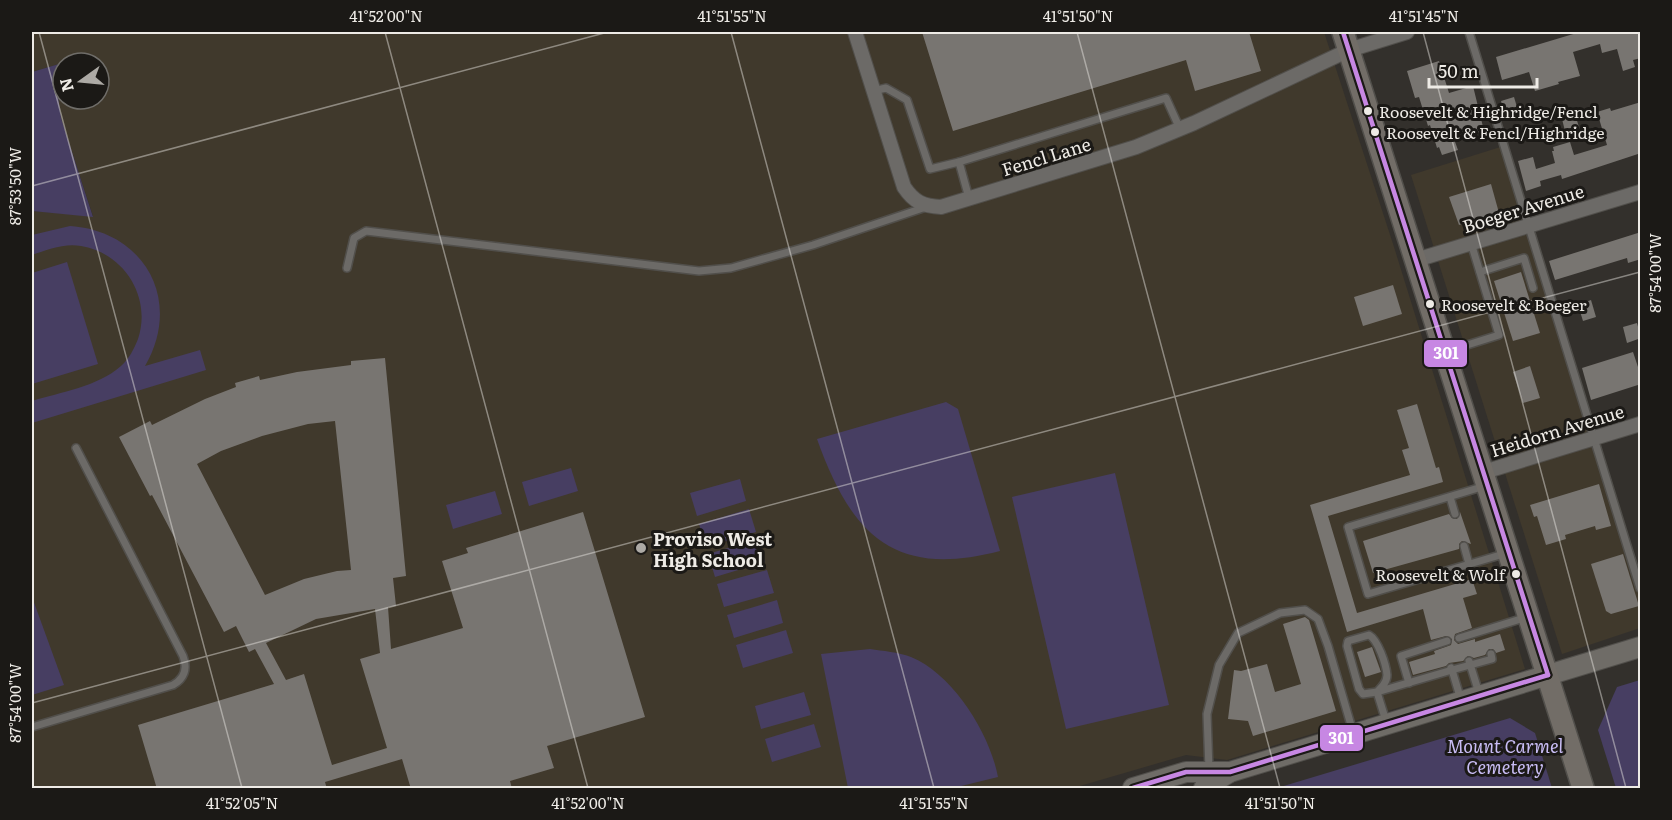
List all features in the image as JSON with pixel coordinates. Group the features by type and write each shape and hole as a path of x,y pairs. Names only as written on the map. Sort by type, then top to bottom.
{"main road":[{"path":"1346,41 1583,789"},
{"path":"1133,789 1186,772 1207,780 1641,647"}],"street":[{"path":"855,32 904,187 911,197 928,207"},
{"name":"Fencl Lane","path":"928,207 941,207 1136,147 1180,129 1346,41 1407,32"},
{"name":"Boeger Avenue","path":"1416,260 1641,192"},
{"name":"Heidorn Avenue","path":"1486,479 1594,438 1641,424"}],"lane":[{"path":"1469,32 1641,588"},
{"path":"873,91 886,88 907,100 930,169 1166,99 1180,129"},
{"path":"959,162 969,198"},
{"path":"347,267 354,238 366,231 699,270 731,268 813,245 928,207"},
{"path":"1445,351 1499,335 1471,243"},
{"path":"1480,272 1524,258 1533,288"},
{"path":"32,727 173,685 180,681 186,669 183,656 76,448"},
{"path":"1486,479 1450,497 1348,527 1368,594 1509,552"},
{"path":"1450,497 1455,514"},
{"path":"1464,546 1469,564"},
{"path":"1207,780 1207,714 1219,665 1238,633 1280,613 1305,609 1318,619 1353,734"},
{"path":"1465,645 1461,637 1530,616"},
{"path":"1484,630 1486,639"},
{"path":"1377,692 1387,676 1377,642 1369,635 1353,638 1348,641 1347,646 1359,689 1365,695 1377,692 1409,683 1451,668 1492,658 1491,654"},
{"path":"1409,683 1401,656 1445,642 1446,651"},
{"path":"1421,650 1423,658"},
{"path":"1470,663 1471,698"},
{"path":"1451,668 1471,698"},
{"path":"1377,692 1386,724"}],"shaded area":[{"name":"Proviso West High School","path":"32,32 1324,32 1394,247 1525,669 1227,760 1186,755 1073,788 32,788 32,211 93,216 60,111 111,111 111,51 51,51 51,66 32,72"},
{"path":"1507,145 1640,577 1640,628 1562,654 1411,175"}],"green space":[{"path":"51,66 51,111 60,111 93,217 32,211 32,72"},
{"path":"70,226 96,231 119,241 137,255 150,274 158,294 160,317 156,342 145,366 200,350 206,370 32,423 32,401 67,392 101,379 121,366 129,357 138,339 141,308 131,279 122,267 96,250 75,245 32,255 32,235"},
{"path":"67,262 98,364 32,384 32,273"},
{"path":"946,402 958,409 1000,551 963,558 931,559 904,553 881,541 862,524 845,501 817,439"},
{"path":"571,468 578,491 529,506 522,482"},
{"path":"1115,473 1169,705 1066,729 1012,497"},
{"path":"740,479 746,501 697,516 690,493"},
{"path":"495,491 502,514 453,529 446,505"},
{"path":"749,509 756,532 706,547 699,524"},
{"path":"758,539 765,562 715,577 708,554"},
{"path":"767,570 774,593 724,607 717,584"},
{"path":"32,597 64,685 32,695"},
{"path":"777,600 783,623 734,638 727,615"},
{"path":"786,630 793,653 743,668 736,645"},
{"path":"870,649 911,657 926,665 955,691 987,742 998,777 953,788 848,788 821,654"},
{"path":"1640,680 1640,788 1616,788 1598,730 1617,687"},
{"path":"804,692 811,715 761,729 755,706"},
{"name":"Mount Carmel Cemetery","path":"1510,718 1535,733 1552,788 1277,788"},
{"path":"814,724 821,747 772,762 765,739"}],"building":[{"path":"922,32 1249,32 1261,71 1195,91 1186,60 953,131"},
{"path":"1580,32 1641,32 1641,58 1633,60 1635,67 1623,71 1617,49 1602,53 1600,44 1573,52 1580,76 1558,82 1559,84 1535,91 1529,72 1502,80 1496,57"},
{"path":"1439,61 1449,93 1473,86 1484,131 1454,139 1458,150 1442,155 1439,147 1437,148 1430,125 1428,126 1419,97 1415,98 1407,71"},
{"path":"1514,97 1519,114 1506,118 1501,101"},
{"path":"1641,102 1641,153 1562,179 1561,175 1540,181 1541,186 1526,191 1518,161 1533,157 1536,169 1555,163 1553,147 1570,142 1574,155 1607,145 1597,112 1610,108 1611,111"},
{"path":"1574,111 1579,127 1565,131 1561,115"},
{"path":"1491,184 1499,213 1459,225 1449,197"},
{"path":"1641,232 1641,259 1628,263 1627,258 1555,280 1549,261"},
{"path":"1521,272 1540,333 1513,341 1494,281"},
{"path":"1393,285 1402,314 1363,326 1354,297"},
{"path":"1591,300 1596,317 1583,321 1578,305"},
{"path":"1637,323 1641,338 1627,343 1623,327"},
{"path":"1633,352 1641,376 1641,384 1591,400 1582,368"},
{"name":"Proviso West High School","path":"385,358 406,576 393,578 396,606 388,607 391,649 463,628 442,561 468,553 466,548 583,512 645,717 547,746 554,768 510,781 512,789 411,789 402,759 325,782 327,789 157,789 138,725 274,684 255,649 249,652 236,626 224,632 119,437 150,421 152,425 205,399 236,387 235,383 259,376 260,380 297,372 351,365 351,361","holes":["335,421 351,570 304,579 265,595 197,464 221,451 262,436 308,424","375,609 380,653 360,659 387,748 332,765 304,674 286,680 266,643 316,619"]},
{"path":"1530,366 1540,398 1523,403 1513,372"},
{"path":"1417,404 1436,468 1439,467 1443,482 1328,516 1357,613 1472,579 1477,594 1463,598 1472,628 1455,634 1454,640 1458,644 1475,639 1475,642 1500,634 1505,650 1496,653 1493,649 1489,649 1485,655 1474,658 1468,656 1463,661 1449,663 1446,666 1413,675 1409,662 1435,654 1434,651 1451,645 1452,639 1446,636 1431,640 1423,609 1347,632 1310,505 1410,475 1402,450 1409,448 1397,410"},
{"path":"1599,484 1611,526 1596,530 1595,526 1565,535 1566,539 1546,545 1537,516 1534,517 1530,505"},
{"path":"1460,512 1471,544 1462,541 1459,549 1373,573 1363,541 1449,514 1452,518 1457,519"},
{"path":"1623,554 1639,606 1611,614 1606,611 1591,564"},
{"path":"1305,617 1309,620 1336,711 1253,736 1248,721 1228,719 1234,670 1241,671 1267,664 1275,692 1301,684 1283,624"},
{"path":"1372,647 1381,672 1365,677 1357,652"}],"transit line":[{"name":"301","path":"1343,32 1548,675"},
{"name":"301","path":"1133,788 1186,772 1230,772 1548,675"}],"place":[{"name":"Roosevelt & Highridge/Fencl","path":"1368,111"},
{"name":"Roosevelt & Fencl/Highridge","path":"1375,132"},
{"name":"Roosevelt & Boeger","path":"1430,304"},
{"name":"Proviso West High School","path":"641,548"},
{"name":"Roosevelt & Wolf","path":"1516,574"}]}
